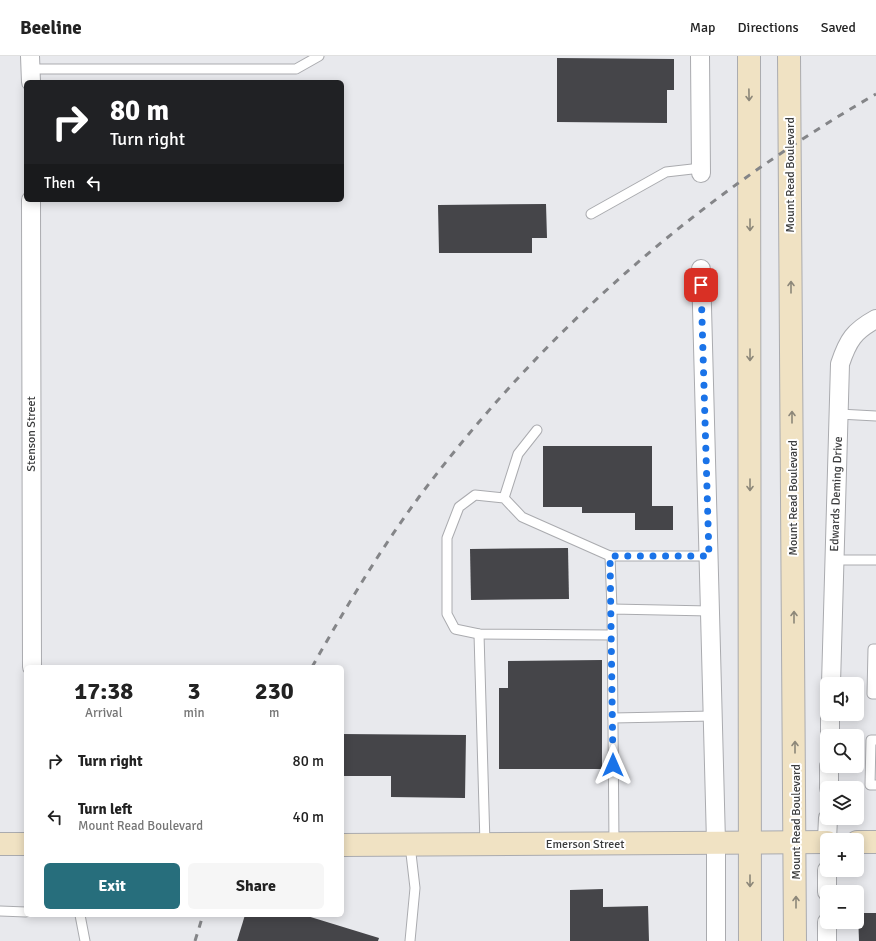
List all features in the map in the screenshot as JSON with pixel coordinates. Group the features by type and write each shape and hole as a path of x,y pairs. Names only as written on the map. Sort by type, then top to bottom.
{"main road":[{"path":"749,56 750,941"},
{"name":"Mount Read Boulevard","path":"790,56 796,941"},
{"name":"Emerson Street","path":"344,845 820,841"},
{"path":"864,842 876,842"},
{"path":"0,844 24,844"}],"street":[{"path":"700,56 701,171"},
{"name":"Stenson Street","path":"31,202 32,665"},
{"path":"701,269 716,842 716,941"},
{"name":"Edwards Deming Drive","path":"831,677 840,364 847,345 858,330 876,319"},
{"path":"827,929 827,941"}],"lane":[{"path":"30,69 296,69 319,56"},
{"path":"591,214 666,172 701,171"},
{"path":"839,414 876,416"},
{"path":"504,498 518,454 536,430"},
{"path":"612,634 479,634 455,629 448,614 447,538 459,507 475,495 504,498 522,517 610,556 709,556"},
{"path":"610,556 612,609 614,844"},
{"path":"834,560 876,560"},
{"path":"612,609 710,611"},
{"path":"479,634 486,844"},
{"path":"876,649 873,649 872,694 876,694"},
{"path":"613,718 713,716"},
{"path":"876,740 871,740 870,785 876,785"},
{"path":"410,845 415,888 410,941"},
{"path":"0,911 24,912"},
{"path":"80,917 85,941"}],"building":[{"path":"557,58 674,59 674,90 667,90 667,123 557,122"},
{"path":"546,204 547,238 532,238 532,253 439,253 438,205"},
{"path":"543,446 652,446 652,506 673,506 673,530 635,530 635,513 582,513 582,507 543,507"},
{"path":"568,548 569,599 471,600 470,549"},
{"path":"602,660 602,769 499,769 499,688 508,688 508,661"},
{"path":"344,734 466,735 465,798 391,797 391,776 344,776"},
{"path":"603,889 603,907 648,906 649,941 570,941 570,890"},
{"path":"864,913 876,913 876,941 859,941 859,929 864,929"},
{"path":"244,917 311,917 379,938 378,941 237,941"}],"railway":[{"path":"313,665 363,580 404,517 419,497 467,436 518,378 571,324 627,272 685,223 746,177 810,134 876,94"},
{"path":"195,941 202,917"}],"route":[{"path":"613,765 612,609 610,556 709,556 701,285"}]}
